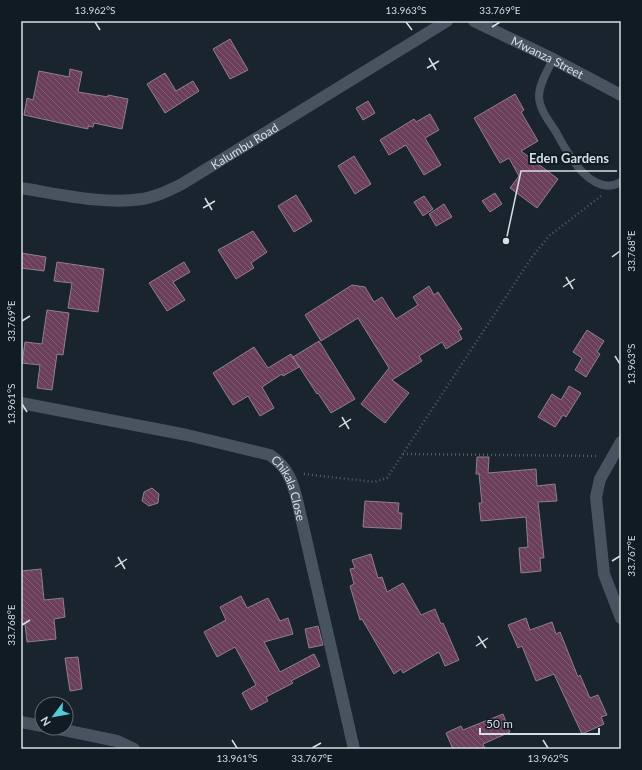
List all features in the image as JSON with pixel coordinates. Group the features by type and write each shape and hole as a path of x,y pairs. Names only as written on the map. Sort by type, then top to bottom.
{"street":[{"name":"Kalumbu Road","path":"21,188 101,200 123,201 144,199 163,193 182,184 447,21"},
{"name":"Mwanza Street","path":"474,21 553,59 621,95"},
{"name":"Chikala Close","path":"21,403 187,435 270,455 280,462 288,473 298,504 354,749"},
{"path":"621,442 600,479 596,497 604,574 621,618"},
{"path":"21,722 34,724"},
{"path":"74,732 117,741 134,749"}],"lane":[{"path":"553,59 541,86 539,96 541,108 572,160 582,172 594,181 606,185 619,183"}],"path":[{"path":"288,473 374,482 387,478 532,257 549,236 619,183"},
{"path":"402,454 613,456"}],"building":[{"path":"230,39 248,70 230,79 213,49"},
{"path":"70,69 82,72 78,92 128,99 122,129 94,123 93,127 88,126 88,129 24,115 27,98 33,100 39,71 69,77"},
{"path":"165,73 176,91 193,81 199,91 165,113 147,84"},
{"path":"515,94 524,110 521,112 538,141 521,151 558,179 537,208 510,188 519,176 509,158 500,163 474,118"},
{"path":"368,101 375,113 363,120 356,108"},
{"path":"430,114 439,130 425,138 441,165 424,175 406,145 389,155 380,140 414,119 416,122"},
{"path":"354,156 371,184 355,194 338,166"},
{"path":"495,193 502,204 490,212 482,201"},
{"path":"296,195 312,221 294,232 278,206"},
{"path":"424,196 433,209 423,216 414,202"},
{"path":"444,204 452,217 436,226 429,214"},
{"path":"253,231 267,252 251,263 254,268 236,279 218,250"},
{"path":"21,253 46,257 44,271 21,268"},
{"path":"57,262 104,269 98,312 68,308 72,283 54,281"},
{"path":"184,262 190,272 173,282 185,300 167,311 149,283"},
{"path":"352,285 365,287 374,302 382,297 396,319 418,305 413,297 429,286 434,295 438,292 462,329 458,331 462,339 446,349 442,342 419,356 422,361 392,380 409,393 385,423 361,404 389,368 358,318 321,341 305,315"},
{"path":"47,310 69,313 63,355 57,354 52,390 37,388 40,365 22,363 25,342 42,344"},
{"path":"587,330 604,341 597,352 600,354 586,377 575,370 582,358 573,352"},
{"path":"319,341 355,399 331,413 293,357"},
{"path":"254,347 268,368 291,354 299,367 283,376 282,374 262,387 274,408 260,416 248,396 233,405 213,373"},
{"path":"569,386 581,393 566,417 563,415 555,427 538,417 552,394 561,400"},
{"path":"477,457 489,457 488,473 536,469 537,486 555,484 557,501 538,502 544,558 540,558 541,571 521,573 519,548 528,547 526,517 481,521 479,503 482,503 479,474 476,474"},
{"path":"152,488 159,494 158,503 149,506 142,501 144,492"},
{"path":"365,501 399,503 398,513 402,513 401,529 363,527"},
{"path":"371,554 378,578 382,577 387,592 403,583 421,615 435,609 441,624 443,623 459,660 445,666 439,652 403,673 401,669 394,674 362,619 360,620 350,586 354,584 350,569 355,568 352,560"},
{"path":"41,569 44,600 63,598 65,617 54,619 56,639 27,642 25,624 21,624 21,571"},
{"path":"241,596 247,608 268,598 280,621 288,618 293,634 264,642 280,672 314,654 320,666 291,681 293,683 266,697 268,701 251,710 242,693 256,685 235,647 217,657 204,632 226,620 220,607"},
{"path":"526,618 530,630 552,622 556,634 560,632 578,677 580,675 590,698 598,695 607,715 601,717 604,724 582,734 554,674 536,681 522,646 518,648 508,625"},
{"path":"318,626 323,645 309,648 305,629"},
{"path":"78,657 82,689 70,691 65,658"},
{"path":"503,714 510,732 483,744 485,749 453,749 446,733 461,726 463,730"}],"place":[{"name":"Eden Gardens","path":"506,241"}]}
